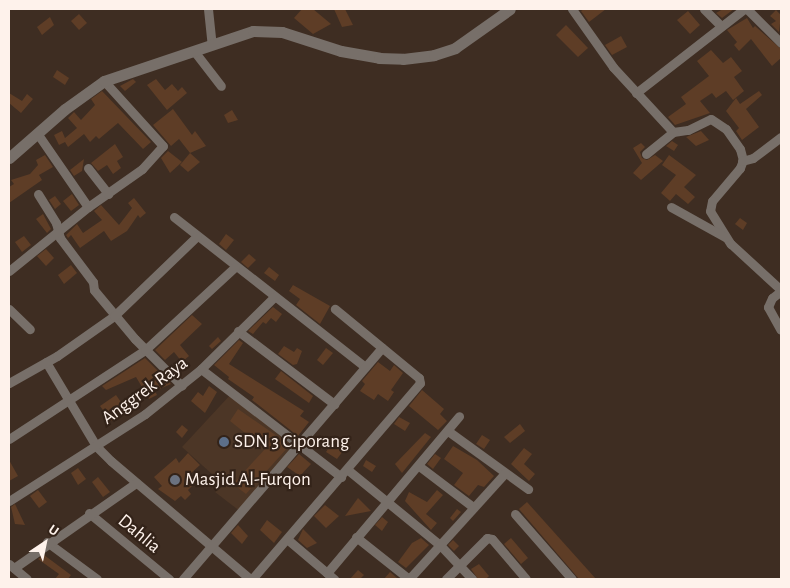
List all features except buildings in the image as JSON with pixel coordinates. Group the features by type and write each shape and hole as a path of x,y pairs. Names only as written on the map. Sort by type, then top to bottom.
{"street":[{"path":"208,9 212,45"},
{"path":"9,158 37,133 104,81 252,31 282,32 341,50 379,58 403,58 434,55 454,48 510,9"},
{"path":"572,9 636,93 673,132"},
{"path":"704,9 720,25"},
{"path":"636,93 720,25 746,9 781,43"},
{"path":"194,50 221,86"},
{"path":"9,271 59,229 147,165 163,148 154,134 104,81"},
{"path":"646,154 673,132 714,120 726,129 740,149 742,161"},
{"path":"37,133 88,207"},
{"path":"727,239 709,207 742,161 753,158 781,137"},
{"path":"88,168 108,194"},
{"path":"38,194 59,229 60,238 93,282 93,288 114,316 182,386"},
{"path":"671,207 727,239 781,291 772,298 768,307 781,330"},
{"path":"174,217 365,367"},
{"path":"9,384 46,362 114,316 197,236"},
{"path":"9,439 145,350 235,266"},
{"path":"200,369 274,297"},
{"path":"9,309 30,329"},
{"path":"46,362 96,446 136,483 251,579 348,470 420,384 419,378 335,310"},
{"path":"238,332 334,404"},
{"path":"183,579 382,348"},
{"name":"Anggrek Raya","path":"9,501 96,446 182,386 200,369 341,477"},
{"path":"327,573 419,466 459,416"},
{"path":"448,431 528,489"},
{"path":"419,466 473,507"},
{"path":"348,470 388,500 440,545 472,579"},
{"path":"356,537 409,579 505,473"},
{"name":"Dahlia","path":"27,579 11,566 136,483"},
{"name":"Dahlia","path":"89,513 169,579"},
{"path":"515,514 572,579"},
{"path":"287,539 334,579"},
{"path":"446,579 485,539 492,539 526,579"},
{"path":"48,542 97,579"}],"shaded area":[{"path":"232,393 299,445 241,512 215,492 223,484 182,447"}],"place":[{"name":"SDN 3 Ciporang","path":"224,442"},
{"name":"Masjid Al-Furqon","path":"175,480"}]}
